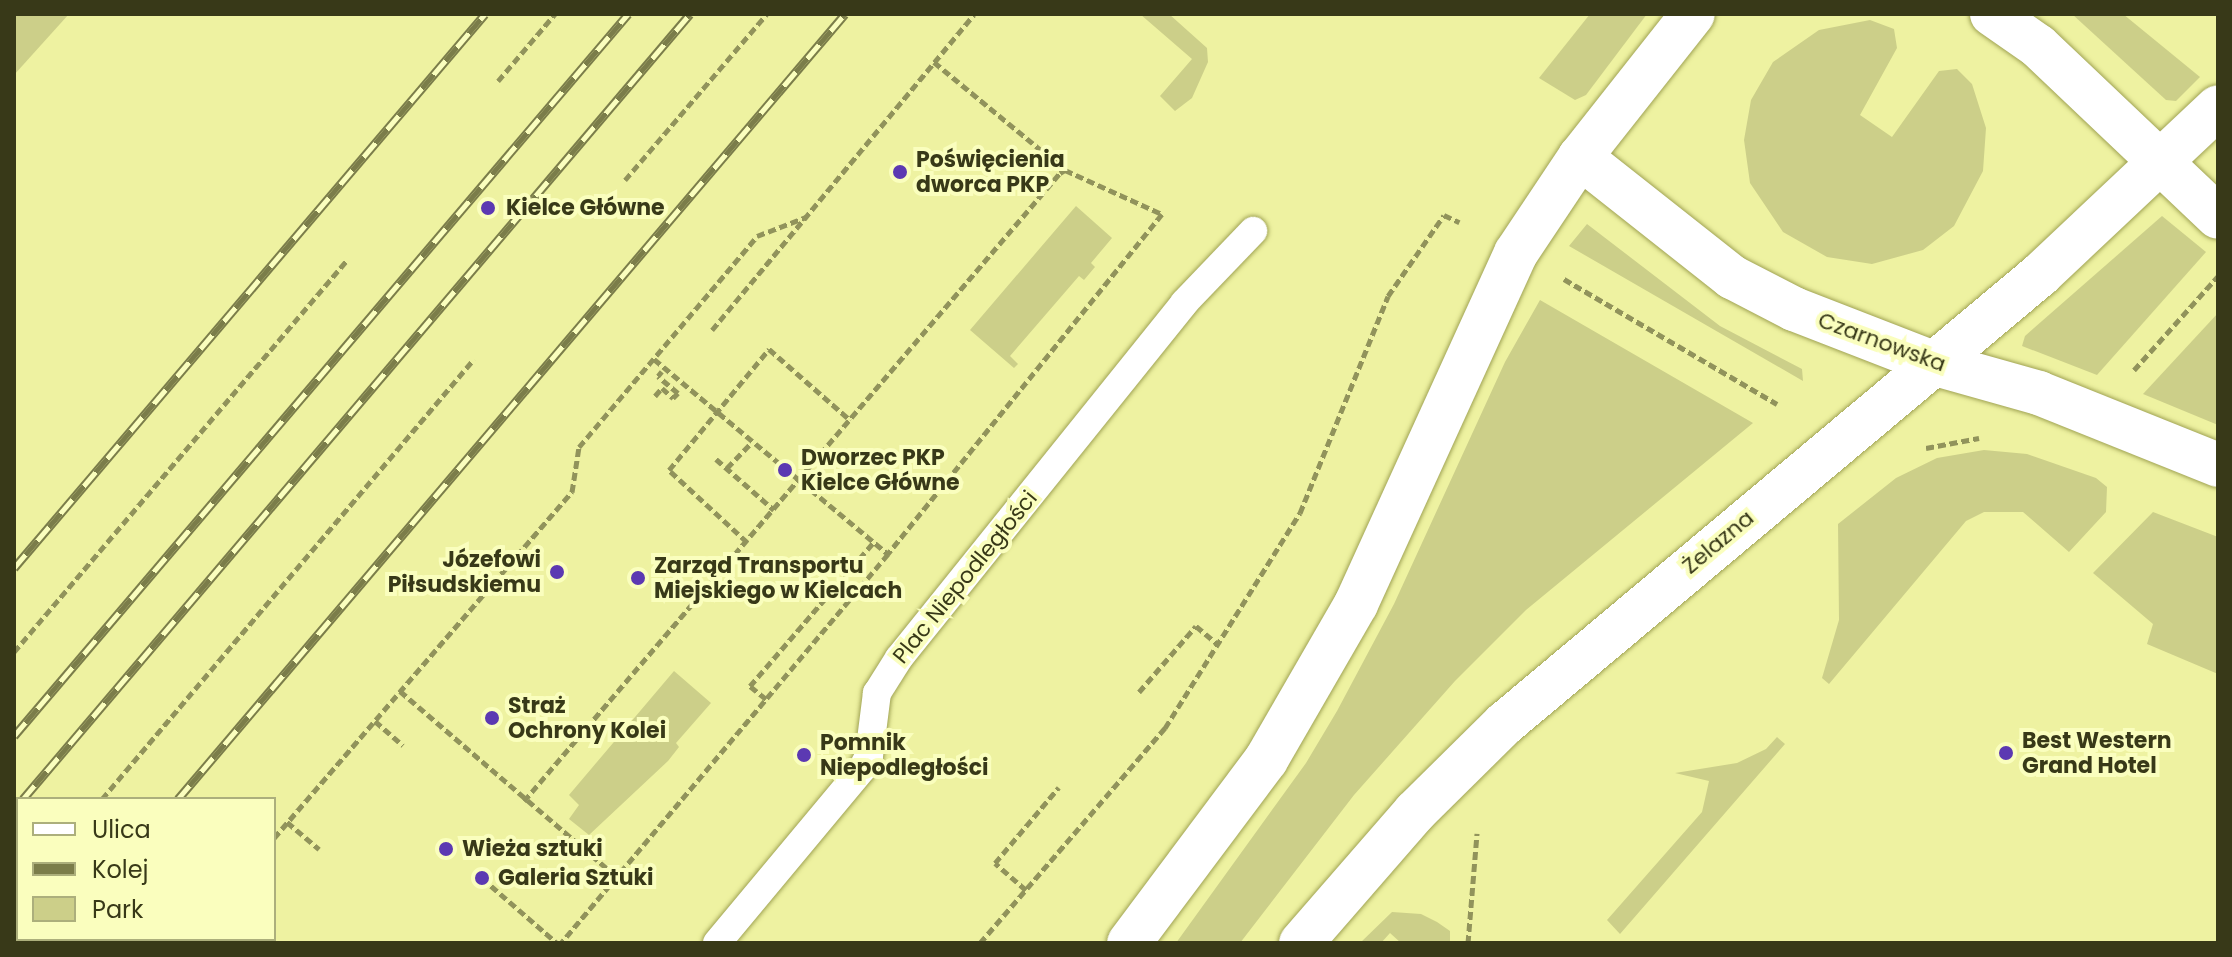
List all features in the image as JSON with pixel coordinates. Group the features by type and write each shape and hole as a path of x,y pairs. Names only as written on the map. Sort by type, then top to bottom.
{"main road":[{"path":"1129,943 1266,760 1356,604 1516,253 1580,157 1693,14"},
{"path":"1992,14 2038,46 2159,166 2218,217"},
{"name":"Żelazna","path":"1301,943 1415,812 1504,724 1936,364 2159,166 2218,107"},
{"name":"Czarnowska","path":"1580,157 1732,277 1794,309 1936,364 2039,393 2218,465"}],"lane":[{"name":"Plac Niepodległości","path":"717,943 862,769 869,756 877,693 899,658 1184,303 1253,231"}],"path":[{"path":"498,81 555,14"},
{"path":"625,180 767,14"},
{"path":"712,330 974,14"},
{"path":"482,878 559,943 888,554 1162,214 1065,170 934,62"},
{"path":"524,801 1065,170"},
{"path":"980,943 1165,728 1300,513 1388,296 1444,215 1459,222"},
{"path":"276,836 572,492 579,447 757,236 806,217"},
{"path":"14,652 347,260"},
{"path":"1554,274 1777,404"},
{"path":"2131,374 2218,276"},
{"path":"747,542 669,470 769,349 850,420"},
{"path":"104,797 474,359"},
{"path":"654,359 888,554"},
{"path":"662,371 658,376 668,384 678,393 673,398 662,388 655,396 664,385 673,374"},
{"path":"1922,449 1984,438"},
{"path":"750,444 728,469 716,459 774,510"},
{"path":"766,699 750,686 873,543"},
{"path":"1139,692 1196,626 1219,645"},
{"path":"400,691 524,801 616,876"},
{"path":"375,721 403,745"},
{"path":"1026,890 995,863 1059,787"},
{"path":"287,822 319,849"},
{"path":"1468,943 1478,829"}],"green space":[{"path":"14,14 69,14 14,75"},
{"path":"1140,14 1169,14 1207,48 1208,62 1192,98 1175,111 1160,96 1192,59"},
{"path":"1590,14 1647,14 1586,95 1575,100 1539,78"},
{"path":"2072,14 2123,14 2200,77 2176,101 2166,100"},
{"path":"1870,20 1894,29 1897,48 1860,115 1892,137 1939,71 1957,69 1972,84 1986,128 1983,171 1954,226 1923,250 1872,264 1827,257 1783,232 1750,183 1744,140 1751,100 1773,62 1819,30"},
{"path":"1076,206 1112,238 1091,263 1095,267 1084,280 1079,276 1010,356 1018,364 1014,368 970,330"},
{"path":"2162,216 2206,252 2097,375 2022,346 2025,336"},
{"path":"1587,224 1720,326 1802,369 1803,381 1569,246"},
{"path":"1540,300 1753,423 1526,610 1455,681 1354,795 1240,943 1176,943 1306,763 1337,711 1394,604 1505,362"},
{"path":"2218,313 2218,425 2143,394"},
{"path":"1984,450 2027,454 2096,478 2107,487 2106,512 2069,552 2023,512 1984,512 1966,521 1829,684 1822,678 1839,620 1838,524 1896,478 1937,458"},
{"path":"2153,512 2218,537 2218,674 2147,644 2153,624 2093,573"},
{"path":"674,671 711,703 676,743 679,747 668,761 589,835 569,819 579,805 569,795"},
{"path":"1777,737 1785,744 1620,934 1607,920 1702,812 1709,781 1675,773 1737,763 1766,749"},
{"path":"1392,912 1421,914 1437,922 1450,931 1450,943 1401,943 1390,933 1381,943 1360,943"}],"railway":[{"path":"14,568 485,14"},
{"path":"14,736 628,14"},
{"path":"25,797 690,14"},
{"path":"180,797 845,14"}],"place":[{"name":"Poświęcienia dworca PKP","path":"900,172"},
{"name":"Kielce Główne","path":"488,208"},
{"name":"Dworzec PKP Kielce Główne","path":"785,470"},
{"name":"Józefowi Piłsudskiemu","path":"557,572"},
{"name":"Zarząd Transportu Miejskiego w Kielcach","path":"638,578"},
{"name":"Straż Ochrony Kolei","path":"492,718"},
{"name":"Best Western Grand Hotel","path":"2006,753"},
{"name":"Pomnik Niepodległości","path":"804,755"},
{"name":"Wieża sztuki","path":"446,849"},
{"name":"Galeria Sztuki","path":"482,878"}]}
